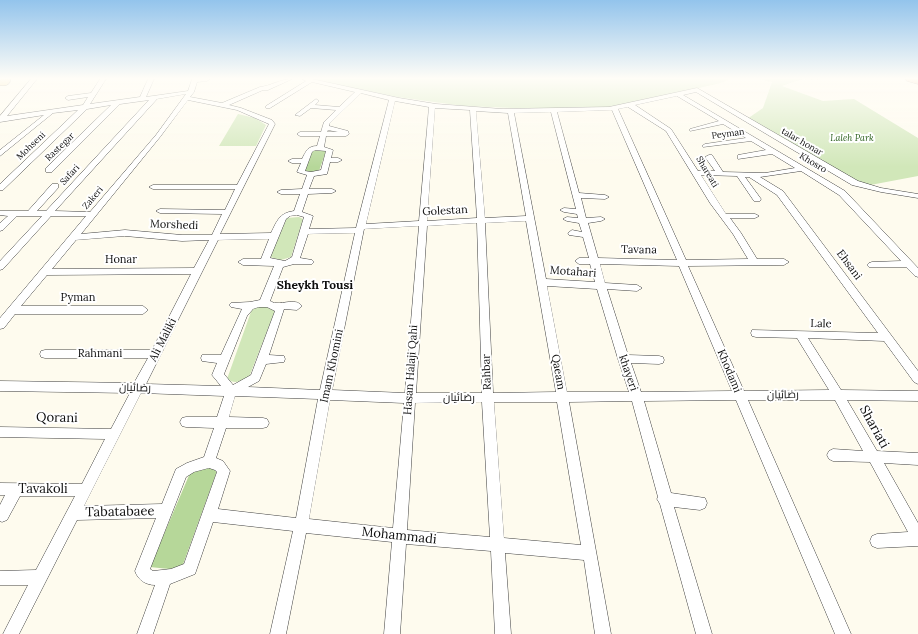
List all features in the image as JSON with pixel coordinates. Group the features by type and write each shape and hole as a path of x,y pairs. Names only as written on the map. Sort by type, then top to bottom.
{"street":[{"path":"1,119 10,109"},
{"path":"1,119 72,109"},
{"name":"Mohseni","path":"0,188 83,109"},
{"name":"Rastegar","path":"49,170 111,109"},
{"name":"Safari","path":"0,267 145,109"},
{"name":"Zakeri","path":"0,325 93,214 178,109"},
{"name":"Ali Maliki","path":"11,634 156,354 272,124 270,121 232,109"},
{"path":"298,115 307,109"},
{"path":"337,109 341,109"},
{"path":"320,148 326,123 341,109"},
{"name":"Imam Khomini","path":"278,634 302,525 325,395 361,228 390,109"},
{"name":"Hasan Halaji Qahi","path":"392,634 432,109"},
{"name":"talar honar","path":"468,109 511,111 602,109"},
{"name":"Rahbar","path":"472,109 481,221 488,398 503,634"},
{"name":"Khodami","path":"614,109 683,263 843,634"},
{"name":"Shareati","path":"636,109 669,130 724,216 737,233 754,262"},
{"name":"Khosro","path":"702,109 842,193 918,274"},
{"name":"talar honar","path":"729,109 855,183 881,190 918,196"},
{"path":"0,154 51,111"},
{"name":"Qaeam","path":"511,111 590,554 602,634"},
{"name":"khayeri","path":"554,111 587,235 623,359 636,395 664,499 704,634"},
{"path":"692,130 724,122"},
{"path":"300,134 324,130"},
{"name":"Peyman","path":"705,146 753,139"},
{"path":"320,148 330,150 327,160 324,172 311,174 301,172 309,151 320,148"},
{"path":"741,157 774,152"},
{"path":"709,157 721,174"},
{"path":"327,160 338,160"},
{"path":"292,161 305,161"},
{"path":"696,173 765,175 802,169"},
{"path":"297,213 311,174"},
{"path":"740,175 757,199"},
{"name":"Ehsani","path":"751,175 780,193 918,379"},
{"path":"30,214 55,186"},
{"path":"153,187 240,188"},
{"path":"281,192 332,191"},
{"path":"576,195 605,196"},
{"path":"564,210 582,216 601,219"},
{"path":"160,211 228,212"},
{"path":"0,213 93,214"},
{"path":"0,228 15,213"},
{"path":"274,263 265,259 282,218 288,214 297,213 309,216 296,258 293,261"},
{"path":"567,219 582,216"},
{"path":"724,216 754,216"},
{"name":"Golestan","path":"304,232 530,218"},
{"name":"Morshedi","path":"73,238 102,234 125,233 182,238 274,236"},
{"path":"572,233 587,235"},
{"name":"Tavana","path":"580,261 683,263"},
{"path":"243,262 309,262"},
{"path":"683,263 784,262"},
{"path":"264,303 274,263"},
{"path":"872,265 909,264"},
{"name":"Honar","path":"44,272 198,271"},
{"name":"Motahari","path":"542,282 602,287 637,288"},
{"path":"209,462 231,391 255,378 280,310 264,303 251,306 234,305"},
{"path":"277,308 284,305 297,306"},
{"path":"231,391 218,375 245,310 251,306"},
{"name":"Pyman","path":"13,310 143,310"},
{"name":"Lale","path":"756,333 886,336"},
{"name":"Shariati","path":"800,335 838,394 918,536"},
{"name":"Rahmani","path":"45,354 156,354"},
{"path":"206,358 224,359"},
{"path":"262,360 280,359"},
{"path":"623,359 660,360"},
{"name":"رضائیان","path":"0,386 138,388 409,398 838,394 918,396"},
{"path":"186,422 222,424 263,423"},
{"name":"Qorani","path":"0,432 114,434"},
{"path":"833,455 918,459"},
{"path":"209,462 218,464 224,471 190,569 180,575 165,578 150,578 142,571 181,473 191,467 209,462"},
{"name":"Tavakoli","path":"0,489 85,490"},
{"path":"2,515 16,489"},
{"path":"664,499 700,503"},
{"name":"Tabatabaee","path":"74,513 166,511"},
{"name":"Mohammadi","path":"209,515 399,536 590,554"},
{"path":"877,541 918,539"},
{"path":"0,578 40,577"},
{"path":"145,634 165,578"}],"green space":[{"name":"Laleh Park","path":"762,109 870,109 918,138 918,176 865,186 747,119"},
{"path":"238,114 255,118 266,125 256,146 219,146"},
{"path":"312,151 326,151 319,171 314,173 305,171"},
{"path":"299,217 303,219 291,257 281,260 270,257 287,218"},
{"path":"257,306 266,307 275,311 249,377 238,382 232,382 227,379 252,309"},
{"path":"210,468 217,471 182,567 169,569 150,567 190,473 200,469"}],"district":[{"name":"Sheykh Tousi","path":"315,286"}]}
